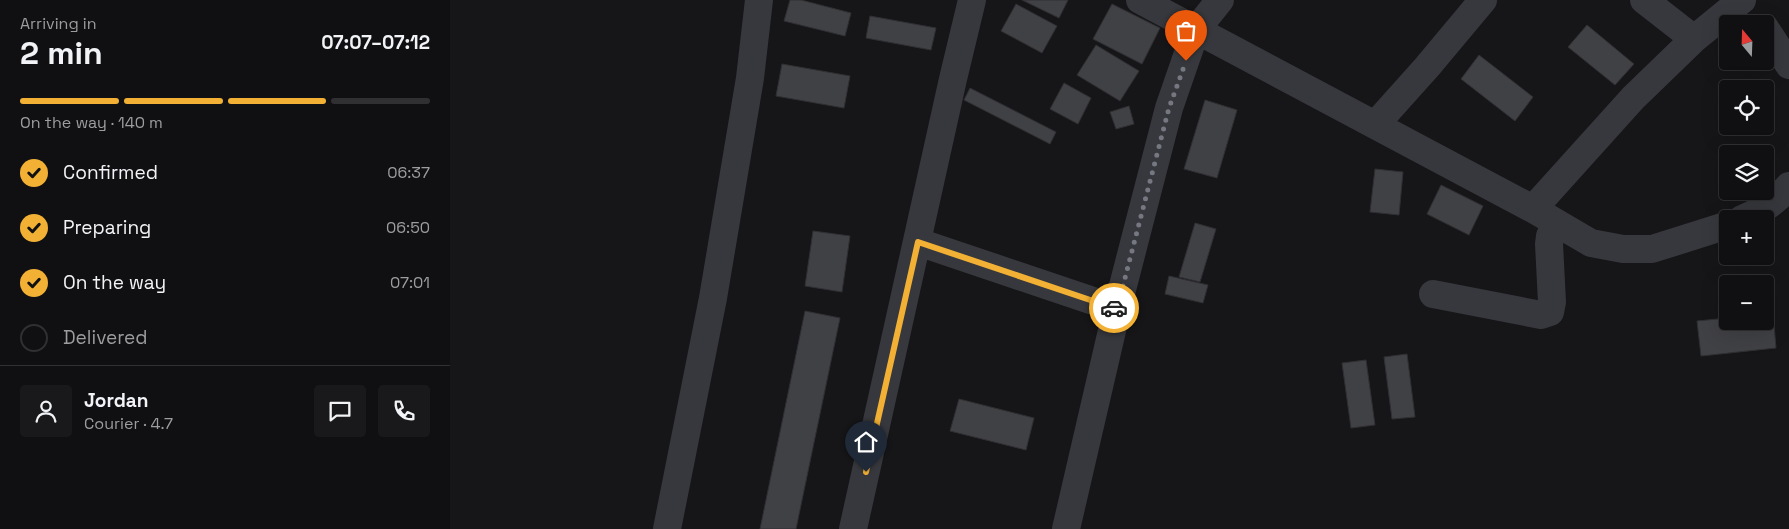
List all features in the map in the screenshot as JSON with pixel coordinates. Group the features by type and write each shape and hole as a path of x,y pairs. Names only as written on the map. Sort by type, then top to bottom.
{"street":[{"path":"667,529 718,270 750,78 759,0"},
{"path":"853,529 972,0"},
{"path":"1140,0 1533,209 1591,243 1623,250 1652,249 1719,228"},
{"path":"1066,529 1117,309 1169,108 1196,30 1220,0"},
{"path":"1375,125 1483,0"},
{"path":"1644,0 1694,39"},
{"path":"1533,209 1633,98 1694,39 1742,0"},
{"path":"1747,0 1756,15"},
{"path":"1774,42 1789,65"},
{"path":"1763,210 1786,199"},
{"path":"1432,294 1540,315 1550,312 1552,302 1549,244 1550,236 1556,223"},
{"path":"918,242 1117,309"}],"building":[{"path":"790,0 801,0 851,13 845,36 784,21"},
{"path":"1022,0 1068,0 1059,18"},
{"path":"1016,4 1057,26 1042,53 1001,31"},
{"path":"1112,4 1160,28 1142,64 1093,39"},
{"path":"870,16 936,28 931,50 866,38"},
{"path":"1587,25 1634,64 1615,85 1568,47"},
{"path":"1096,45 1139,71 1120,101 1077,75"},
{"path":"1479,55 1533,97 1515,121 1461,79"},
{"path":"782,64 850,76 844,108 776,96"},
{"path":"1064,83 1091,98 1078,124 1050,109"},
{"path":"970,88 1056,132 1050,144 964,100"},
{"path":"1205,100 1237,110 1217,178 1184,169"},
{"path":"1129,106 1134,124 1116,129 1110,112"},
{"path":"1375,169 1403,172 1399,215 1370,212"},
{"path":"1441,185 1483,206 1469,235 1427,214"},
{"path":"1195,223 1216,229 1200,282 1179,277"},
{"path":"813,231 850,236 842,292 805,286"},
{"path":"1169,276 1208,285 1203,303 1165,294"},
{"path":"805,311 840,318 796,529 760,529"},
{"path":"1719,319 1719,330 1774,330 1774,325 1776,348 1701,356 1697,321"},
{"path":"1407,354 1415,417 1392,419 1384,357"},
{"path":"1366,360 1375,425 1351,428 1342,363"},
{"path":"959,399 1034,418 1026,450 950,431"}],"way so far":[{"path":"1114,308 1117,309 1169,108 1186,61"}],"route":[{"path":"866,472 918,242 1114,308"}]}
